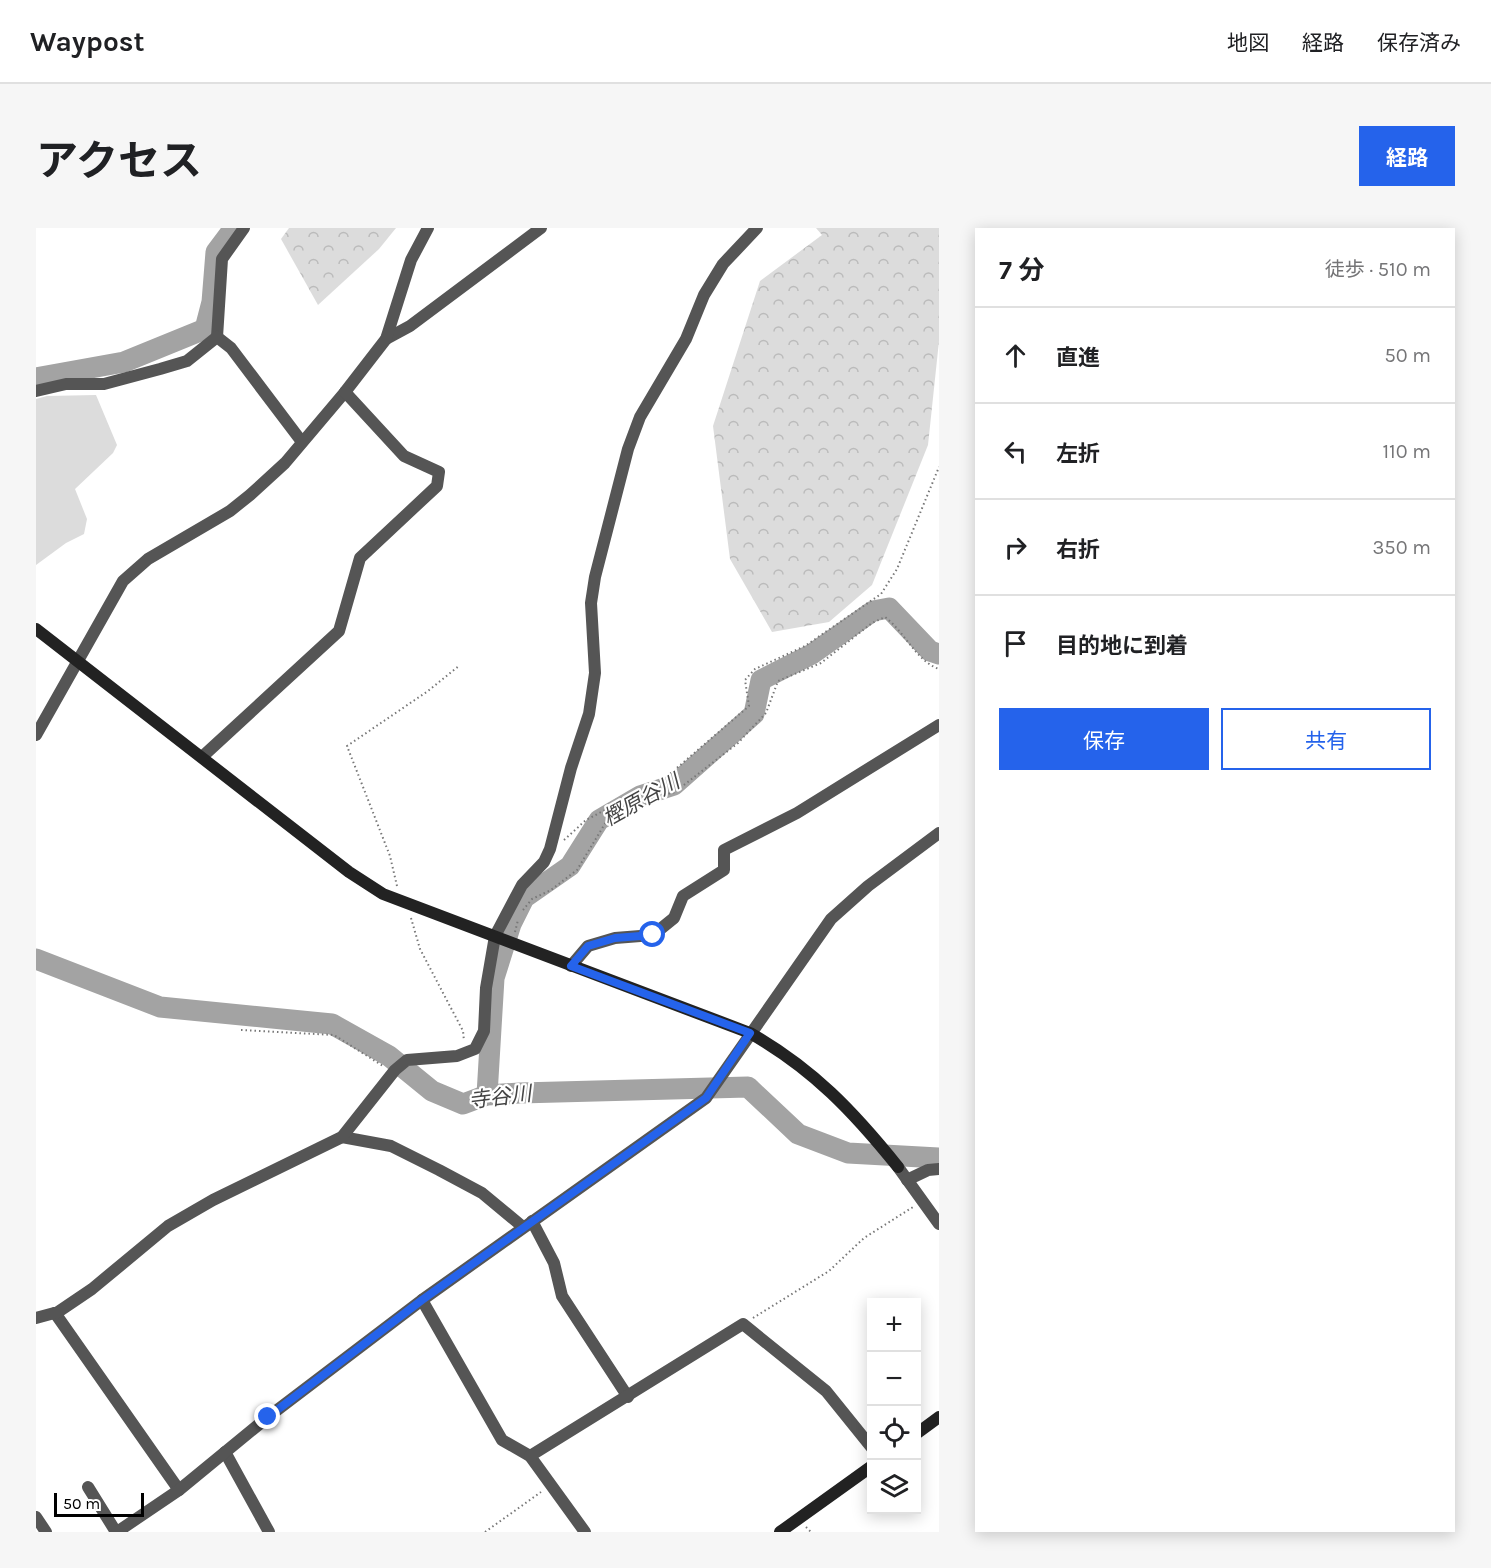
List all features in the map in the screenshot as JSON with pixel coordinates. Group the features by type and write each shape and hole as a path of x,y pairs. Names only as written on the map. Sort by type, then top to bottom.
{"street":[{"path":"36,391 66,384 104,384 187,361 217,337 222,259 244,228"},
{"path":"36,735 79,661 103,612 123,581 148,559 230,511 285,463 386,339 411,260 428,228"},
{"path":"386,339 410,326 448,295 500,261 542,228"},
{"path":"36,1318 55,1313 92,1289 168,1226 213,1200 342,1137 394,1071 407,1060 465,1053 475,1049 484,1031 486,988 495,936 522,885 544,862 550,849 571,768 589,714 595,673 591,603 595,577 628,449 640,417 686,339 704,295 723,264 757,228"},
{"path":"217,337 231,348 302,442"},
{"path":"202,757 339,631 360,558 436,486 439,472 404,456 345,392"},
{"path":"36,629 349,872 382,894 750,1033 784,1053 815,1076 841,1100 898,1167 939,1224"},
{"path":"571,966 588,946 615,938 653,935 674,918 683,896 724,870 724,850 797,813 939,725"},
{"path":"88,1487 116,1532 179,1490 422,1300 527,1224 631,1154 706,1098 831,919 868,886 939,833"},
{"path":"342,1137 391,1146 482,1193 527,1224 554,1263 562,1296 628,1397"},
{"path":"907,1180 928,1170 939,1169"},
{"path":"422,1300 502,1440 530,1456 585,1532"},
{"path":"55,1313 179,1490"},
{"path":"530,1456 743,1324 826,1391 867,1442"},
{"path":"921,1430 939,1417"},
{"path":"225,1452 268,1532"},
{"path":"780,1532 867,1470"},
{"path":"36,1517 46,1532"}],"path":[{"path":"562,843 586,820 637,791 664,779 749,706 746,680 755,669 806,646 881,594 897,569 939,467"},
{"path":"511,943 520,914 532,899 551,890 577,870 606,822 640,801 675,792 738,743 766,713 777,681 821,663 872,623 885,617 899,627 927,665 939,669"},
{"path":"460,664 428,691 347,746 390,856 420,949 463,1031 465,1053"},
{"path":"241,1030 334,1035 394,1071"},
{"path":"743,1324 829,1271 864,1238 922,1201"},
{"path":"485,1532 550,1485"}],"green space":[{"path":"289,228 396,228 379,249 318,305 281,239"},
{"path":"816,228 939,228 939,341 928,445 872,585 829,622 772,632 730,559 713,426 760,281 822,235"},
{"path":"96,395 117,445 113,453 75,489 87,519 84,534 66,543 36,565 36,399 47,396"}],"waterway":[{"path":"36,378 124,362 205,329 212,302 216,252 234,228"},
{"name":"樫原谷川","path":"487,1095 494,978 511,924 524,898 570,866 599,820 640,796 674,785 754,714 761,680 812,654 873,611 889,608 930,651 939,654"},
{"name":"寺谷川","path":"36,959 160,1007 332,1024 389,1056 432,1091 463,1104 487,1095 520,1093 748,1087 798,1134 848,1153 939,1158"}],"route":[{"path":"268,1417 422,1300 631,1154 706,1098 750,1033 571,966 588,946 615,938 653,935"}]}
